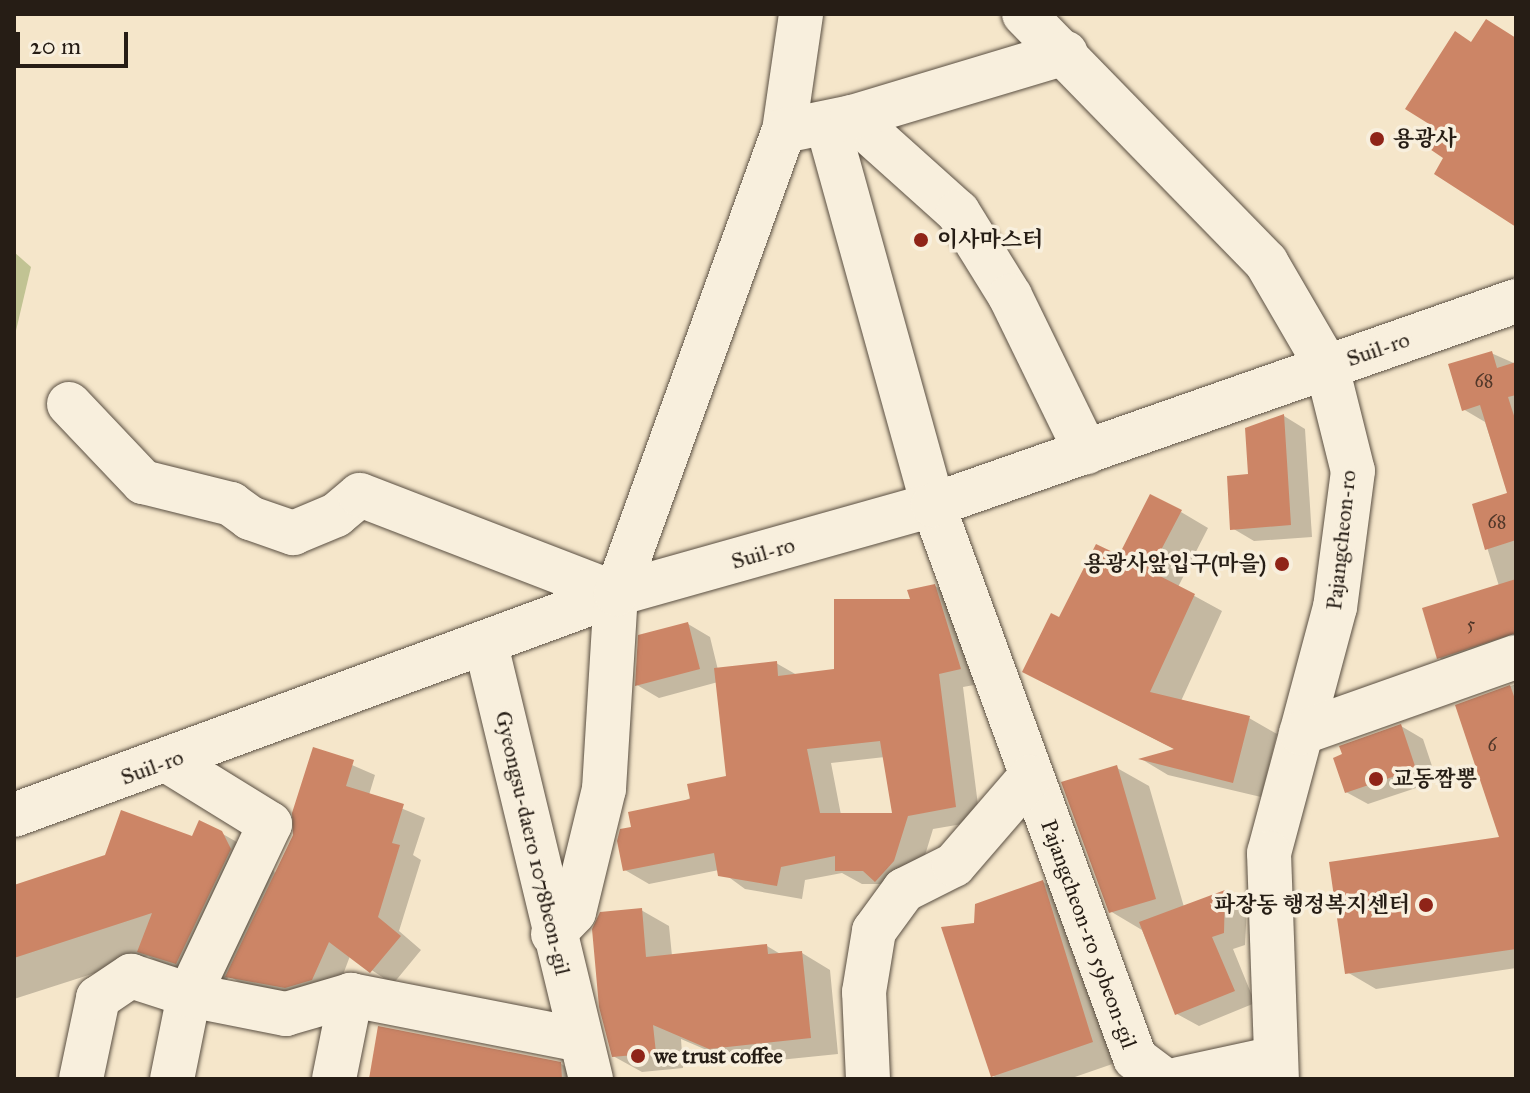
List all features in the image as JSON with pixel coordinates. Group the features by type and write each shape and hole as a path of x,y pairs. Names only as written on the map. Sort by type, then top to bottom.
{"street":[{"path":"553,934 578,902 604,789 616,594 784,131 801,14"},
{"name":"Pajangcheon-ro","path":"1024,14 1066,53 1266,262 1327,367 1353,471 1335,607 1269,853 1277,1069"},
{"path":"784,131 839,120 1066,53"},
{"path":"839,120 958,212 1010,296 1086,452"},
{"name":"Pajangcheon-ro 59beon-gil","path":"839,120 933,505 1135,1058 1163,1079"},
{"name":"Suil-ro","path":"14,815 486,645 616,594 933,505 1516,301"},
{"path":"69,404 143,482 231,504 250,518 293,533 336,515 360,495 616,594"},
{"name":"Gyeongsu-daero 1078beon-gil","path":"486,645 553,934 586,1060"},
{"path":"1301,733 1516,657"},
{"path":"168,761 270,824 189,995 172,1079"},
{"path":"868,1072 864,992 874,931 904,890 954,865 1030,777"},
{"name":"Gyeongsu-daero 1078beon-gil","path":"81,1079 98,998 131,976 189,995 286,1014 351,995 586,1060"},
{"path":"334,1079 351,995"},
{"path":"1179,1079 1277,1069"}],"green space":[{"path":"14,252 31,267 14,339"}],"building":[{"path":"1486,19 1516,38 1516,227 1434,174 1443,158 1418,141 1429,124 1405,109 1455,31 1471,42"},
{"path":"1492,351 1497,368 1516,362 1516,395 1508,397 1516,422 1516,540 1485,550 1472,504 1507,493 1480,405 1462,411 1448,364"},
{"path":"1284,414 1291,525 1230,530 1227,476 1248,474 1245,428"},
{"path":"1150,494 1182,510 1150,571 1195,594 1150,692 1250,716 1233,783 1138,759 1174,749 1022,672 1051,613 1059,617 1096,544 1119,555"},
{"path":"1516,579 1516,633 1437,659 1422,608"},
{"path":"935,584 961,669 939,674 956,807 908,816 894,861 875,882 863,871 835,871 835,856 781,867 777,886 718,876 714,853 623,871 617,841 620,829 631,827 628,812 690,799 687,784 726,776 714,668 777,661 778,676 834,669 834,599 910,599 907,590","holes":["880,741 892,813 820,813 807,749"]},
{"path":"688,622 700,669 635,686 638,635"},
{"name":"파장동 행정복지센터","path":"1510,685 1516,702 1516,949 1345,974 1329,862 1499,837 1455,705"},
{"path":"1401,724 1416,769 1345,793 1333,758 1342,754 1339,746"},
{"path":"313,747 354,760 346,786 404,804 392,843 400,845 378,917 401,936 370,973 329,942 312,980 285,988 225,977 293,835 292,813"},
{"path":"1117,765 1156,899 1109,913 1061,782"},
{"path":"121,810 192,836 199,820 222,831 231,849 176,964 137,952 152,913 14,958 14,885 105,855"},
{"path":"1043,880 1093,1042 991,1077 941,927 974,923 975,904"},
{"path":"1225,890 1224,933 1212,937 1235,991 1175,1015 1139,922"},
{"path":"642,908 646,957 767,944 768,954 802,951 811,1038 709,1049 653,1025 656,1053 612,1057 599,1007 592,929 600,912"},
{"path":"378,1026 561,1062 562,1079 369,1079"}],"place":[{"name":"용광사","path":"1377,139"},
{"name":"이사마스터","path":"921,240"},
{"name":"용광사앞입구(마을)","path":"1282,564"},
{"name":"교동짬뽕","path":"1376,779"},
{"name":"파장동 행정복지센터","path":"1426,905"},
{"name":"we trust coffee","path":"638,1056"}]}
